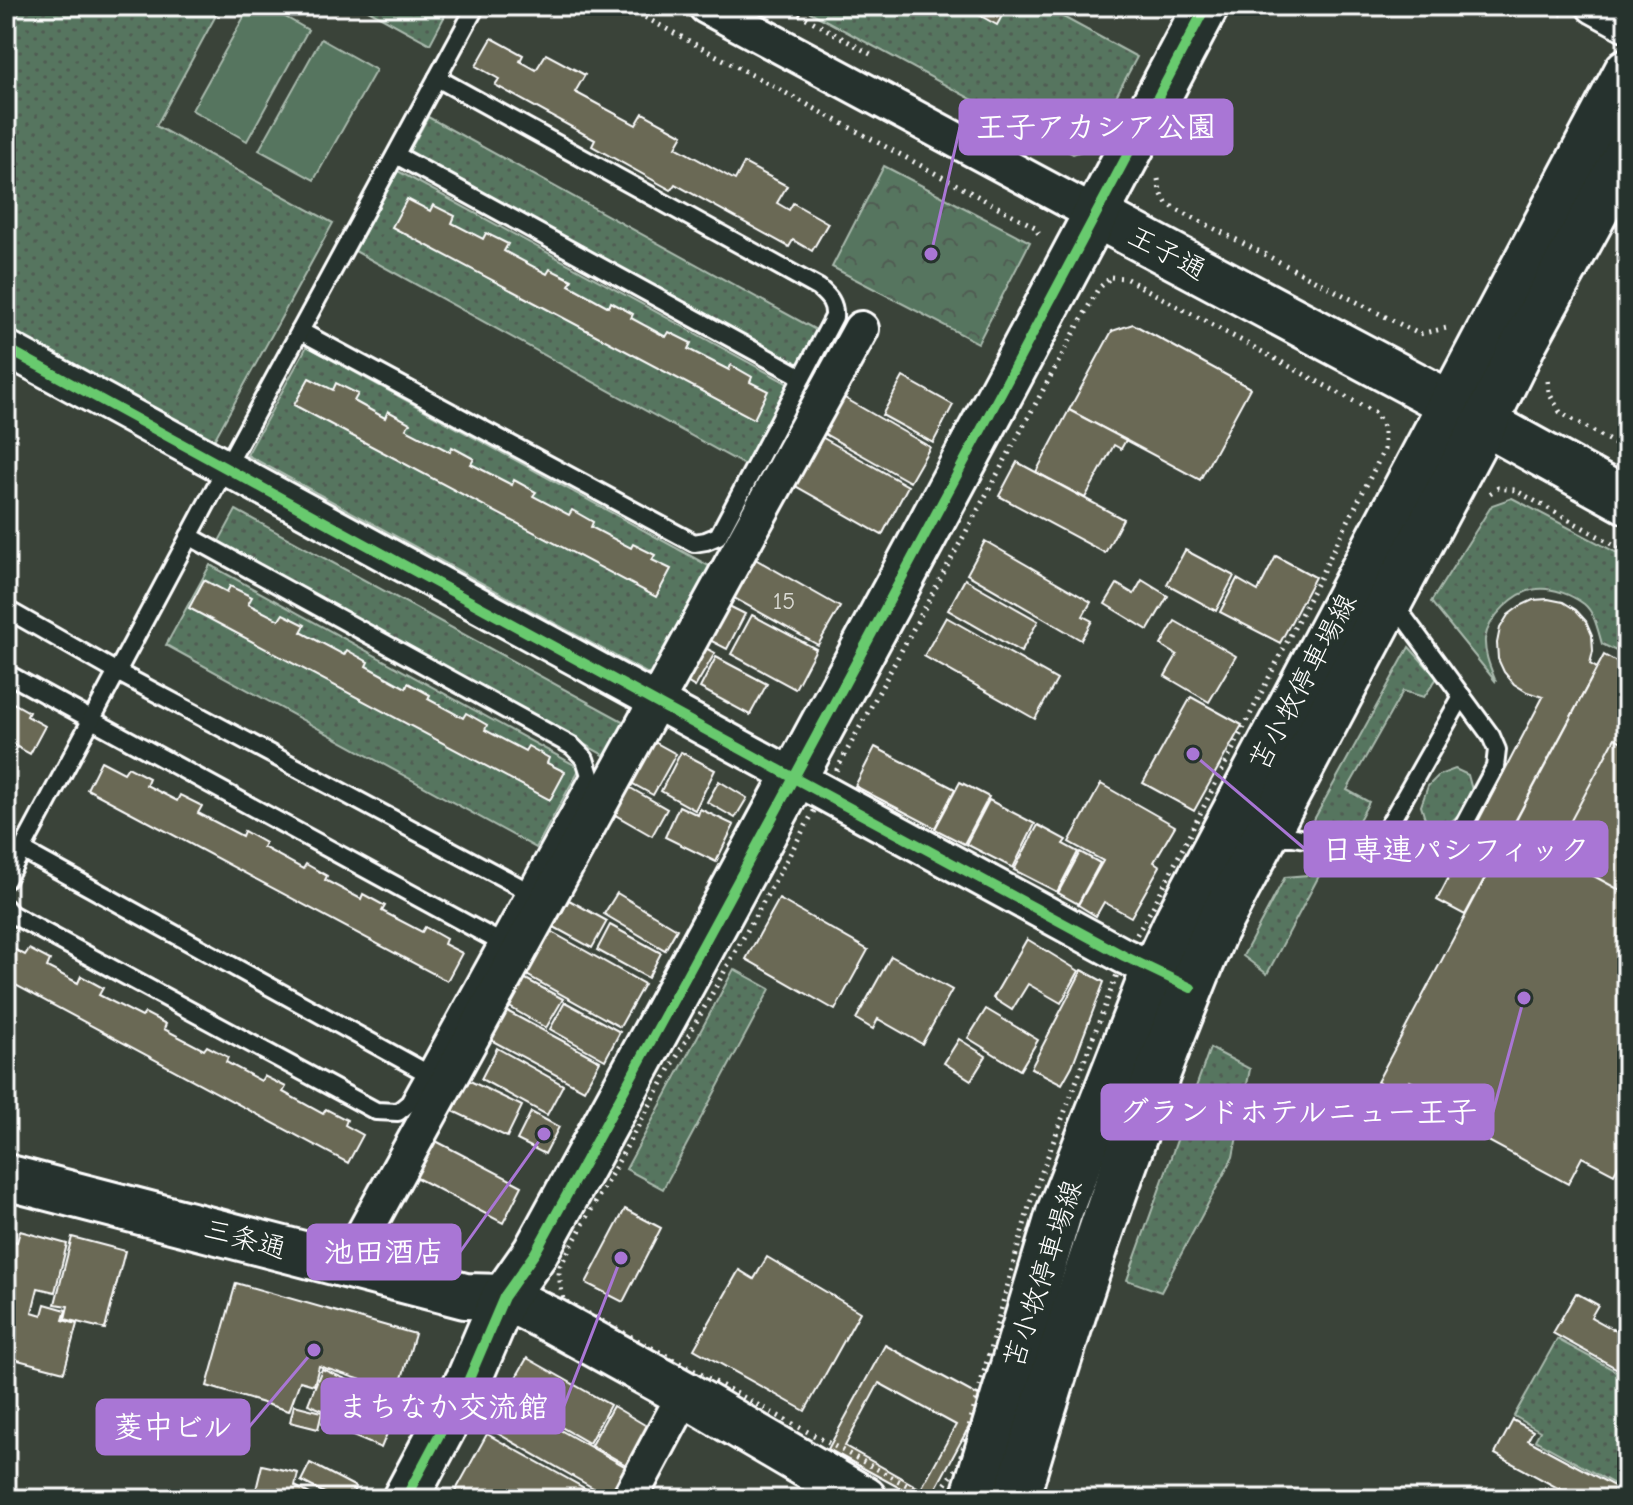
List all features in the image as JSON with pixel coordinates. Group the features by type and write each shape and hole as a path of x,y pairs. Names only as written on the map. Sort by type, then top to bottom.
{"street":[{"name":"王子通","path":"706,6 1627,501"},
{"path":"405,1499 469,1379 504,1297 535,1253 794,778 1206,6"},
{"path":"1583,13 1627,24"},
{"name":"苫小牧停車場線","path":"973,1499 1059,1213 1173,979 1215,930 1390,601 1468,413 1627,71"},
{"name":"苫小牧停車場線","path":"1016,1499 1098,1237 1173,979 1179,917 1468,413 1524,343 1627,154"},
{"path":"346,1266 861,329"},
{"path":"6,348 794,778 1124,956 1173,979"},
{"name":"三条通","path":"6,1177 465,1296 504,1297 685,1394 864,1499"},
{"path":"629,1499 685,1394"}],"lane":[{"path":"6,880 476,6"},
{"path":"300,331 694,543 718,536 834,317 834,307 829,297 819,288 437,78"},
{"path":"396,155 802,377"},
{"path":"6,908 11,914 376,1111 398,1112 409,1103 590,775 585,759 572,746 189,536"},
{"path":"1264,837 1294,837 1429,860 1453,845 1495,767 1497,750 1491,736 1390,601"},
{"path":"6,609 117,672 526,890"},
{"path":"6,673 498,941"},
{"path":"1374,851 1462,696"},
{"path":"22,850 425,1072"}],"path":[{"path":"785,6 880,59"},
{"path":"1547,6 1583,13"},
{"path":"1157,175 1167,204 1419,334 1447,328 1455,318"},
{"path":"1550,369 1549,393 1560,412 1627,451"},
{"path":"1481,497 1498,488 1515,490 1627,552"}],"green space":[{"path":"6,6 221,6 156,126 333,223 212,444 6,332"},
{"path":"250,6 266,6 308,30 247,141 192,110"},
{"path":"361,6 450,6 430,44"},
{"path":"799,6 1043,6 1137,57 1088,149 1073,154"},
{"path":"321,39 376,70 314,180 259,150"},
{"path":"428,117 818,331 799,366 409,152"},
{"path":"884,166 1030,242 978,343 832,267"},
{"path":"398,171 792,386 748,467 355,251"},
{"path":"307,346 720,572 661,681 247,455"},
{"path":"1512,498 1627,558 1627,634 1618,652 1602,644 1593,617 1584,604 1555,590 1529,591 1504,607 1487,631 1486,650 1496,682 1431,602 1492,505"},
{"path":"236,510 628,724 609,758 218,543"},
{"path":"210,565 580,768 536,848 166,645"},
{"path":"1409,647 1437,678 1424,697 1403,691 1347,790 1369,802 1354,829 1311,825"},
{"path":"1455,769 1468,775 1472,790 1464,809 1451,822 1439,825 1425,819 1421,806 1428,786 1439,775"},
{"path":"1320,874 1267,974 1243,956 1285,877"},
{"path":"734,969 770,989 663,1189 626,1169"},
{"path":"1210,1048 1250,1069 1233,1157 1161,1292 1127,1280"},
{"path":"1557,1339 1627,1377 1627,1491 1535,1440 1540,1431 1514,1416"}],"building":[{"path":"963,6 1005,6 1007,7 997,25"},
{"path":"492,38 523,55 520,61 536,70 546,54 585,75 575,92 636,125 643,113 683,135 676,147 735,180 744,163 787,186 777,203 789,210 793,203 828,223 812,251 793,240 789,247 675,184 671,190 592,146 595,140 495,85 499,79 476,66"},
{"path":"407,199 430,211 433,205 455,216 452,223 483,239 486,233 508,244 504,251 547,274 550,269 572,280 569,285 609,307 611,302 633,314 631,318 666,337 669,332 691,343 688,349 729,370 731,365 752,377 750,382 768,391 754,419 392,227"},
{"path":"1133,324 1250,388 1200,480 1069,410 1112,331"},
{"path":"903,377 953,405 933,443 882,415"},
{"path":"309,378 333,390 336,383 358,394 354,401 385,418 388,411 410,423 406,429 450,452 452,447 474,459 471,464 512,485 514,480 536,492 533,496 569,515 572,510 593,522 591,527 631,548 633,544 655,555 652,560 671,569 656,597 294,405"},
{"path":"836,393 930,447 910,482 816,429"},
{"path":"1069,410 1126,440 1121,449 1114,445 1085,498 1036,472"},
{"path":"818,435 908,486 882,535 792,484"},
{"path":"1017,462 1123,519 1105,553 999,496"},
{"path":"985,541 1091,602 1083,616 1092,621 1081,640 967,574"},
{"path":"1185,550 1234,576 1216,611 1167,584"},
{"path":"750,556 840,607 818,645 729,595"},
{"path":"1276,556 1315,577 1280,643 1220,612 1237,579 1258,591"},
{"path":"965,579 1038,621 1021,652 948,610"},
{"path":"204,580 227,592 230,586 252,597 248,604 279,620 283,614 305,625 301,632 344,655 347,650 368,662 366,666 406,688 408,683 430,695 428,699 463,718 466,713 487,725 485,730 525,751 528,746 549,758 547,763 565,772 550,800 189,608"},
{"path":"1142,580 1168,596 1148,630 1105,604 1117,584 1134,594"},
{"path":"1533,600 1563,602 1586,621 1592,635 1590,664 1597,668 1465,915 1437,900 1543,697 1514,684 1504,672 1498,659 1500,628 1508,615 1520,606"},
{"path":"719,601 745,614 727,649 700,635"},
{"path":"752,615 816,649 795,689 731,654"},
{"path":"946,617 1057,680 1035,719 924,656"},
{"path":"1175,621 1236,656 1209,702 1165,676 1177,655 1161,645"},
{"path":"696,643 715,653 695,687 677,676"},
{"path":"1604,655 1627,668 1627,1149 1614,1174 1582,1157 1568,1184 1416,1102 1423,1088 1410,1081 1402,1095 1377,1082"},
{"path":"716,657 767,684 750,715 700,688"},
{"path":"1191,697 1242,725 1194,811 1143,783"},
{"path":"8,700 45,726 30,754 6,741"},
{"path":"1615,738 1627,745 1627,894 1553,854"},
{"path":"649,739 676,754 653,795 626,780"},
{"path":"875,747 955,789 935,828 855,786"},
{"path":"681,752 715,770 695,810 661,791"},
{"path":"101,761 124,773 128,767 149,778 146,785 177,801 180,795 202,806 198,813 242,836 244,831 265,843 263,847 303,869 306,864 327,876 325,880 361,899 363,894 385,906 382,911 422,932 425,927 446,939 444,944 462,953 447,981 87,789"},
{"path":"719,781 747,798 735,818 707,802"},
{"path":"960,782 989,797 964,844 935,829"},
{"path":"1101,784 1175,826 1154,862 1160,866 1131,917 1104,902 1096,916 1078,905 1103,861 1069,842"},
{"path":"627,786 667,809 652,836 612,813"},
{"path":"989,800 1035,824 1013,868 966,844"},
{"path":"679,806 698,815 700,809 734,825 716,862 665,837"},
{"path":"1038,825 1066,840 1063,844 1078,852 1057,892 1014,870"},
{"path":"1080,852 1100,863 1078,904 1058,893"},
{"path":"617,893 677,929 665,950 604,914"},
{"path":"779,899 868,950 835,1010 746,959"},
{"path":"569,900 607,921 592,948 554,927"},
{"path":"610,925 661,953 648,978 597,950"},
{"path":"550,931 644,984 620,1027 525,974"},
{"path":"1027,939 1079,971 1061,1003 1028,984 1012,1010 993,998"},
{"path":"6,945 25,955 29,949 50,960 47,967 78,983 81,976 103,988 99,995 142,1017 145,1013 166,1024 164,1029 204,1050 207,1046 228,1057 226,1062 261,1081 264,1076 286,1087 283,1092 323,1114 326,1109 347,1120 345,1125 363,1135 348,1163 6,980"},
{"path":"891,956 952,990 922,1044 878,1019 873,1029 856,1019"},
{"path":"1082,970 1104,982 1062,1084 1031,1068"},
{"path":"522,977 563,999 546,1028 506,1005"},
{"path":"565,1002 620,1032 605,1060 550,1029"},
{"path":"986,1009 1038,1040 1020,1070 968,1038"},
{"path":"505,1010 600,1061 584,1090 489,1039"},
{"path":"959,1039 986,1056 971,1080 944,1063"},
{"path":"497,1048 563,1085 547,1115 481,1079"},
{"path":"468,1080 522,1106 507,1137 453,1111"},
{"path":"531,1112 559,1127 545,1154 517,1140"},
{"path":"432,1139 522,1186 503,1223 413,1176"},
{"path":"625,1209 661,1228 623,1302 586,1283"},
{"path":"20,1231 67,1244 55,1292 38,1288 32,1312 42,1315 45,1304 66,1310 63,1320 77,1324 64,1372 6,1357 6,1239 17,1242"},
{"path":"72,1237 125,1251 105,1329 65,1319 68,1306 55,1304"},
{"path":"767,1257 860,1312 805,1411 694,1349 739,1270 754,1279"},
{"path":"236,1283 415,1334 398,1392 319,1366 314,1385 300,1381 289,1411 207,1386"},
{"path":"1576,1293 1598,1305 1591,1317 1627,1337 1627,1374 1553,1333"},
{"path":"885,1345 984,1399 930,1499 920,1499 828,1449","holes":["879,1383 956,1425 921,1489 845,1446"]},
{"path":"527,1358 610,1405 589,1443 506,1395"},
{"path":"322,1369 400,1402 381,1448 322,1423 327,1412 308,1404"},
{"path":"505,1399 626,1467 609,1497 488,1428"},
{"path":"294,1405 322,1412 318,1429 290,1422"},
{"path":"613,1406 650,1428 628,1466 591,1445"},
{"path":"1513,1420 1533,1431 1528,1440 1627,1493 1627,1499 1578,1499 1495,1454"},
{"path":"487,1434 604,1499 451,1499"},
{"path":"310,1463 356,1487 350,1499 336,1499 301,1481"},
{"path":"262,1465 298,1473 295,1486 319,1499 285,1499 256,1490"}],"cycle path":[{"path":"405,1499 469,1379 504,1297 535,1253 705,942 1206,6"},
{"path":"6,348 794,778 1124,956 1191,988"}],"place":[{"name":"王子アカシア公園","path":"931,254"},
{"name":"日専連パシフィック","path":"1193,754"},
{"name":"グランドホテルニュー王子","path":"1524,998"},
{"name":"池田酒店","path":"544,1134"},
{"name":"まちなか交流館","path":"621,1258"},
{"name":"菱中ビル","path":"314,1350"}]}
